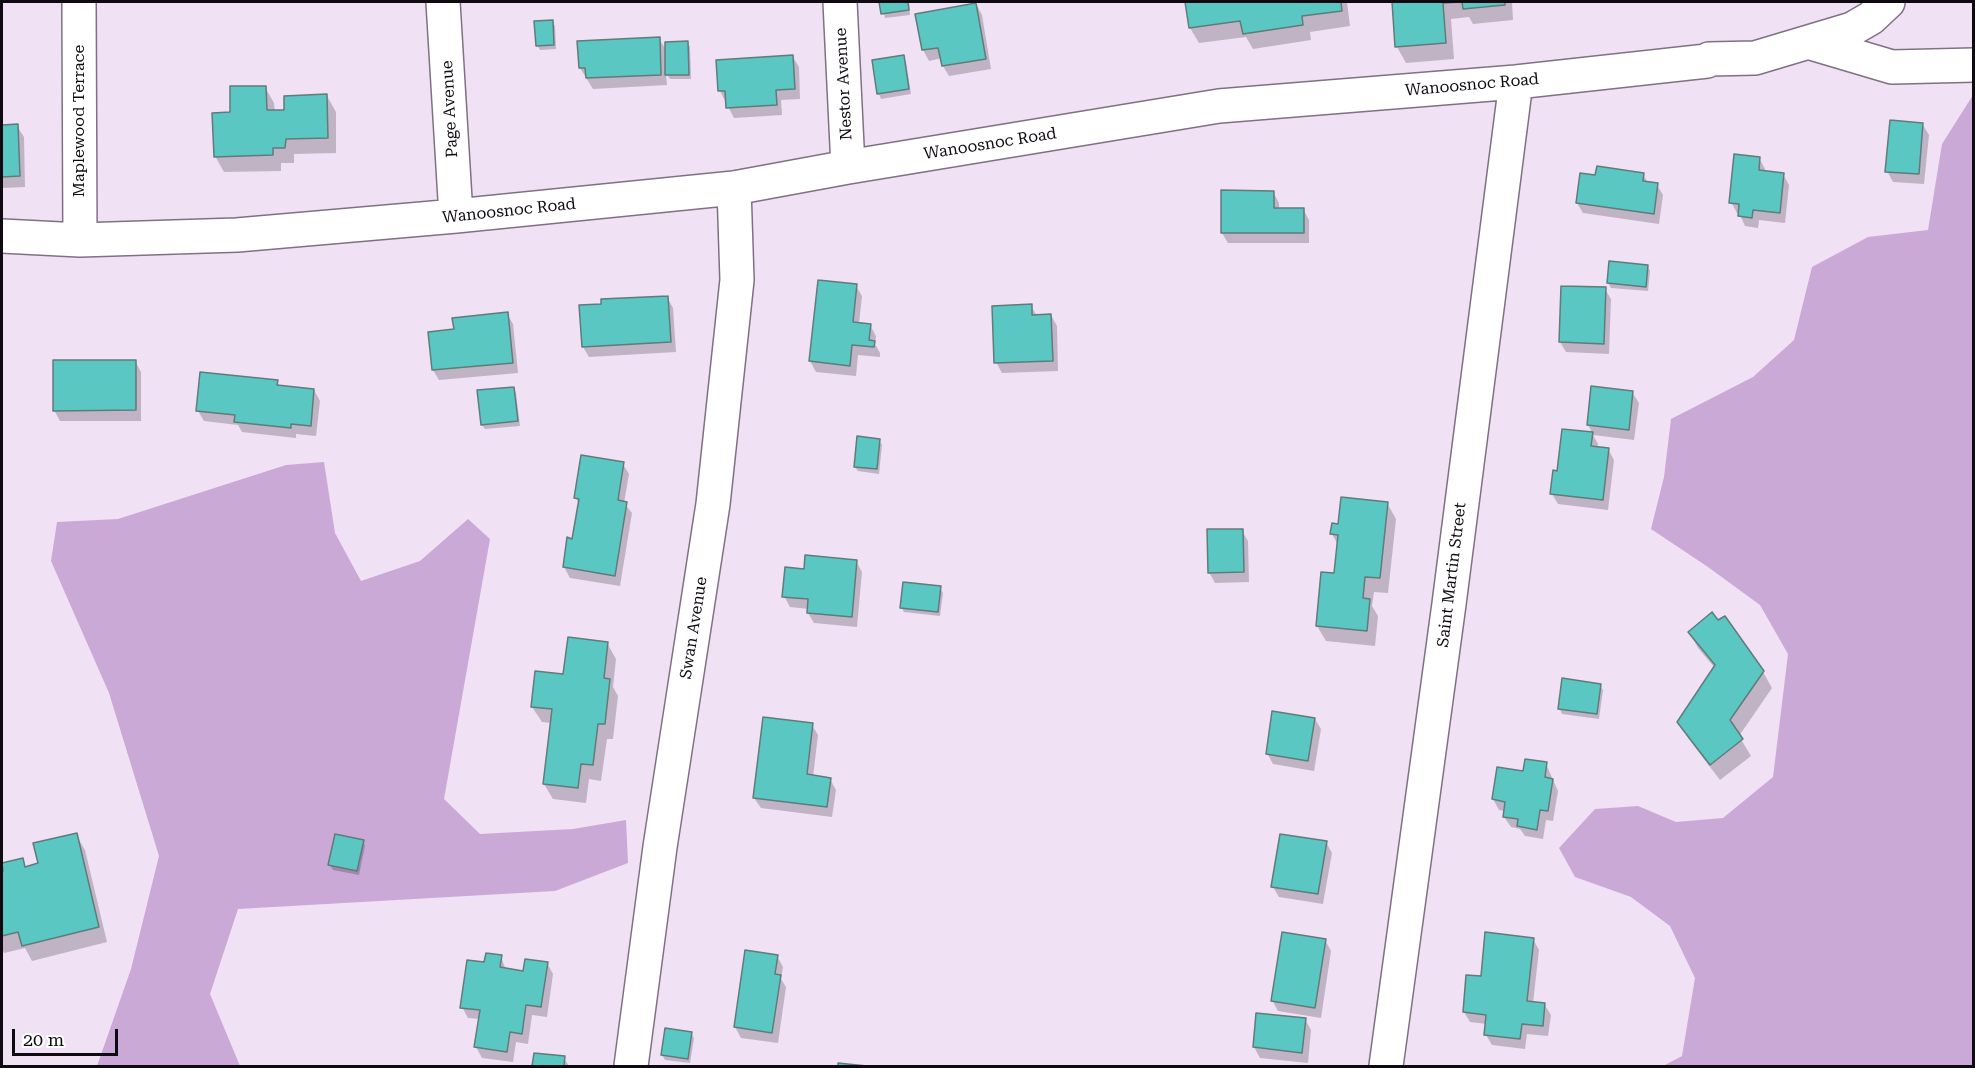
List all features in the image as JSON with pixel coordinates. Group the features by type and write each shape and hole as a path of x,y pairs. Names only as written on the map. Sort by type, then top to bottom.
{"street":[{"name":"Maplewood Terrace","path":"79,2 80,240"},
{"name":"Page Avenue","path":"443,2 456,216"},
{"name":"Nestor Avenue","path":"840,2 848,167"},
{"name":"Wanoosnoc Road","path":"2,236 80,240 237,235 734,188 1219,106 1516,82 1708,59 1755,58 1852,29 1871,18 1888,2"},
{"path":"1811,43 1893,67 1974,65"},
{"name":"Saint Martin Street","path":"1386,1066 1516,82"},
{"name":"Swan Avenue","path":"631,1066 660,848 713,504 737,280 734,188"}],"shaded area":[{"path":"1973,95 1973,1066 1663,1066 1682,1056 1695,978 1670,926 1631,897 1575,877 1559,848 1595,809 1638,806 1676,822 1723,818 1773,777 1788,654 1760,605 1651,529 1664,477 1671,419 1753,377 1794,340 1812,267 1868,237 1928,230 1942,144"},
{"path":"324,462 335,533 361,581 420,561 468,519 490,539 444,799 480,834 573,829 626,820 628,863 555,891 238,909 210,994 240,1066 97,1066 131,969 159,856 109,693 51,561 57,522 118,519 286,465"}],"building":[{"path":"879,2 908,2 909,10 881,14"},
{"path":"1185,2 1341,2 1342,11 1302,16 1303,25 1243,34 1240,21 1189,28"},
{"path":"1392,2 1460,2 1443,3 1446,43 1395,47"},
{"path":"1462,2 1505,2 1505,5 1463,9"},
{"path":"976,3 986,59 942,66 938,48 922,50 915,14"},
{"path":"553,20 554,45 536,46 534,21"},
{"path":"660,37 661,75 586,78 585,68 579,68 577,41"},
{"path":"688,41 689,75 665,75 665,42"},
{"path":"793,55 795,89 776,90 777,105 726,108 725,91 718,91 716,60"},
{"path":"904,55 909,89 877,94 872,60"},
{"path":"230,86 266,86 267,110 284,110 284,96 327,94 328,138 286,139 285,148 273,148 273,155 214,157 212,113 230,112"},
{"path":"1890,120 1923,123 1919,174 1885,172"},
{"path":"18,124 20,176 2,177 2,125"},
{"path":"1734,154 1760,157 1759,170 1784,173 1780,213 1753,210 1752,218 1738,216 1739,204 1729,203"},
{"path":"1597,166 1644,173 1643,181 1658,183 1654,214 1576,203 1580,173 1595,175"},
{"path":"1221,190 1274,191 1274,208 1304,208 1304,233 1221,233"},
{"path":"1609,261 1648,265 1646,287 1607,283"},
{"path":"818,280 857,284 853,322 871,324 869,340 875,341 874,347 852,345 850,366 809,361"},
{"path":"1561,286 1606,287 1604,344 1559,342"},
{"path":"668,296 671,342 582,347 579,305 601,304 601,299"},
{"path":"1032,304 1032,315 1051,314 1053,361 994,363 992,306"},
{"path":"508,312 513,363 432,370 428,332 454,329 452,318"},
{"path":"53,360 136,360 136,410 53,411"},
{"path":"200,372 278,380 277,385 314,389 311,426 291,424 291,428 234,422 235,415 196,411"},
{"path":"1591,386 1633,391 1629,430 1587,425"},
{"path":"514,387 518,421 481,425 477,390"},
{"path":"1562,429 1593,432 1591,446 1609,448 1603,500 1550,494 1553,470 1557,471"},
{"path":"857,436 880,439 877,469 854,467"},
{"path":"581,455 624,462 618,500 627,502 615,576 563,567 567,537 572,539 579,499 574,498"},
{"path":"1341,497 1388,502 1380,578 1365,577 1363,598 1370,599 1367,631 1316,626 1321,572 1334,573 1338,535 1330,534 1332,523 1338,524"},
{"path":"1207,529 1243,529 1244,572 1208,573"},
{"path":"805,555 857,560 852,617 807,613 808,599 782,597 785,567 804,569"},
{"path":"903,582 941,586 938,612 900,608"},
{"path":"1712,612 1718,620 1725,616 1764,671 1730,720 1743,739 1710,765 1677,722 1715,665 1688,632"},
{"path":"568,637 608,642 604,678 610,679 605,724 598,724 593,765 581,764 578,788 543,784 552,709 531,707 535,671 563,674"},
{"path":"1562,678 1601,684 1597,714 1558,709"},
{"path":"1272,711 1315,718 1308,761 1266,754"},
{"path":"763,717 813,723 807,774 831,778 827,807 753,798"},
{"path":"1525,759 1547,762 1545,777 1553,779 1548,811 1540,810 1537,830 1517,826 1518,819 1503,817 1505,802 1492,799 1497,767 1523,771"},
{"path":"77,833 99,927 22,946 18,932 2,936 2,863 23,858 25,867 38,863 33,843"},
{"path":"335,834 364,840 357,871 328,865"},
{"path":"1280,834 1327,841 1318,894 1271,887"},
{"path":"1282,932 1326,939 1315,1008 1271,1001"},
{"path":"1485,932 1534,938 1527,1001 1545,1003 1543,1026 1522,1024 1520,1039 1484,1035 1486,1015 1463,1012 1466,975 1481,976"},
{"path":"745,950 778,955 775,974 781,975 772,1033 734,1027"},
{"path":"486,953 502,955 500,967 523,971 525,959 548,962 541,1007 526,1005 522,1034 510,1032 507,1052 474,1047 480,1010 460,1008 467,960 484,962"},
{"path":"1256,1013 1306,1018 1302,1053 1253,1047"},
{"path":"665,1028 692,1032 688,1059 661,1055"},
{"path":"534,1053 565,1056 564,1066 532,1066"},
{"path":"838,1063 867,1066 838,1066"}]}
